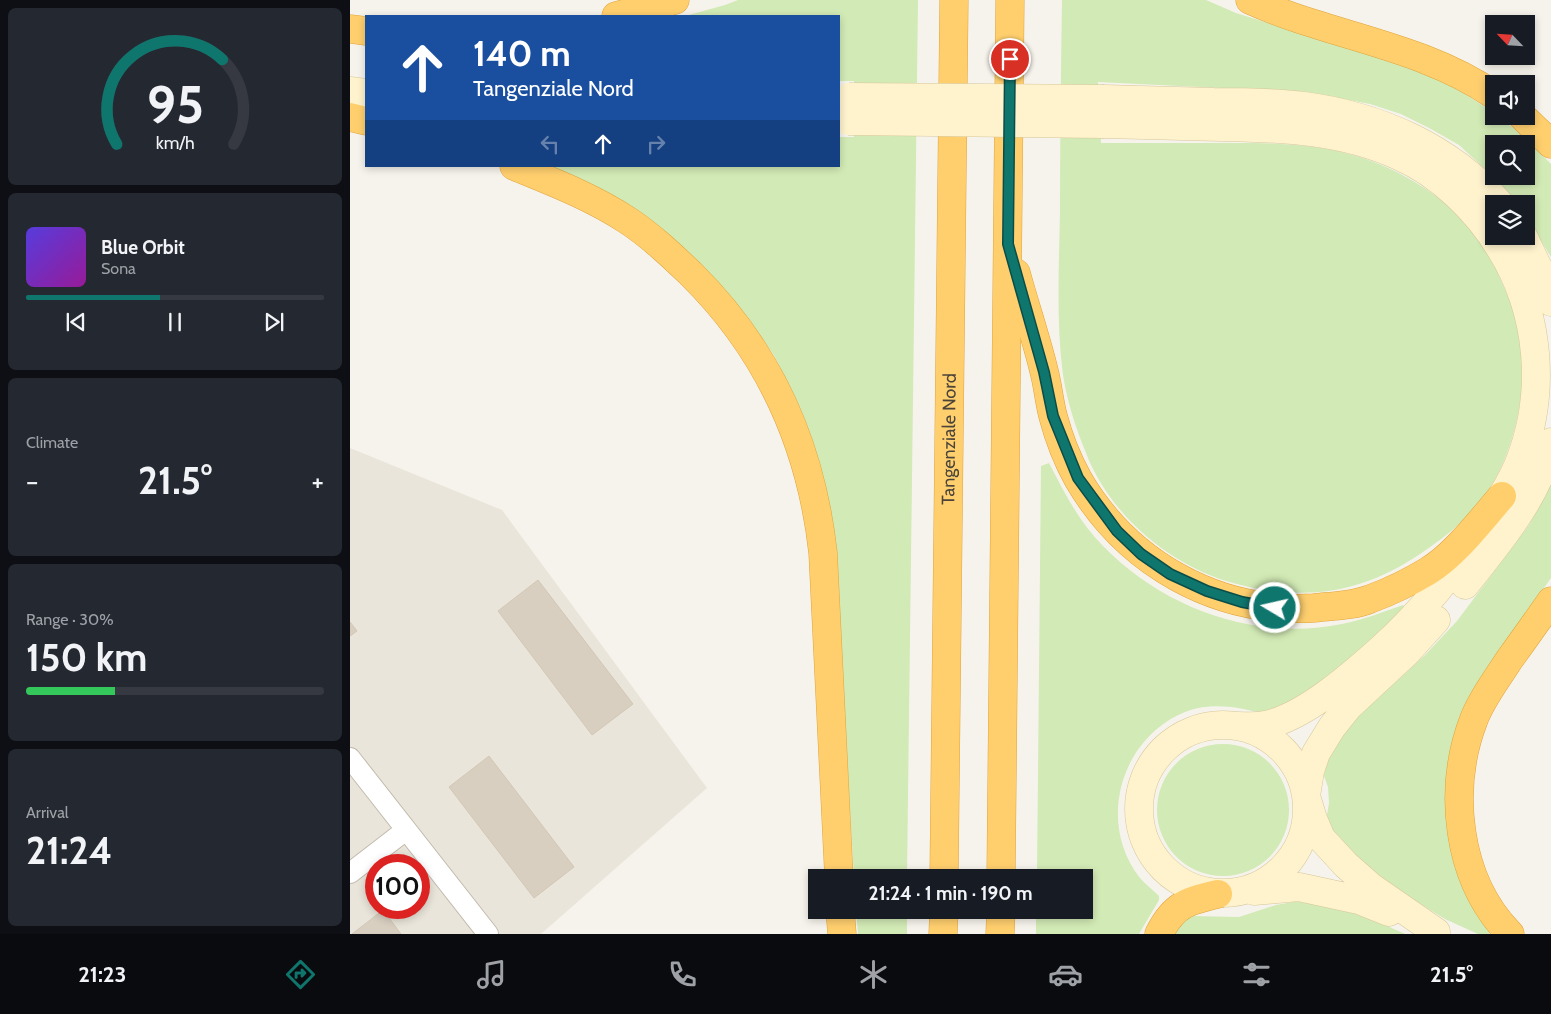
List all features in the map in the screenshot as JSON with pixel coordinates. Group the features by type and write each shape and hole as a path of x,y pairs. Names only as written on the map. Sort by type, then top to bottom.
{"highway":[{"path":"620,15 675,0"},
{"name":"Tangenziale Nord","path":"944,869 954,0"},
{"path":"1001,869 1010,0"},
{"path":"1250,0 1302,20 1428,61 1454,71 1485,90"},
{"path":"350,28 365,31"},
{"path":"350,117 365,122"},
{"path":"1531,125 1551,144"},
{"path":"516,167 596,202 627,220 680,264 710,293 739,328 774,383 802,448 819,521 822,545 839,869"},
{"path":"1008,244 1044,372 1053,416 1078,478 1117,531 1141,554 1170,574 1207,591 1234,600 1275,608 1336,606 1369,600 1429,571 1458,546 1502,496"},
{"path":"1510,934 1486,904 1466,856 1459,807 1460,781 1464,755 1474,719 1501,672 1551,601"},
{"path":"1159,934 1175,909 1192,900 1229,893"},
{"path":"841,919 842,934"},
{"path":"943,934 944,919"},
{"path":"1000,934 1001,919"}],"street":[{"path":"350,73 365,74"},
{"path":"350,91 365,92"},
{"path":"844,109 1104,112 1265,103 1303,105 1352,115 1404,133 1458,165 1491,195"},
{"path":"1104,112 1330,134 1369,144 1401,157 1431,175 1475,214 1496,241 1511,265 1520,285 1534,336 1536,372 1534,403 1529,433 1519,465 1464,558 1438,591 1404,628 1326,694 1302,710 1278,722 1263,726 1220,724 1184,734 1157,757 1147,773 1141,790 1141,827 1147,844 1156,860 1168,873 1183,884 1200,891 1229,893 1299,887 1331,892 1359,900 1439,933"},
{"path":"1527,245 1546,284 1551,302"},
{"path":"1229,893 1260,885 1279,873 1294,856 1304,836 1306,796 1310,771 1316,753 1332,727 1348,707 1406,653 1449,606 1476,571 1523,508 1548,457 1551,442"},
{"path":"1238,726 1255,730 1270,738 1284,749 1302,777 1312,819 1322,838 1346,865 1370,887 1439,933"},
{"path":"350,758 488,934"},
{"path":"350,873 406,830"}],"shaded area":[{"path":"350,448 502,510 707,788 541,934 350,934"}],"green space":[{"path":"738,0 918,0 907,869 854,869 833,527 820,466 803,415 774,355 732,299 550,167 840,167 840,137 854,137 854,81 840,81 840,15 689,15"},
{"path":"1062,0 1206,0 1236,13 1411,68 1453,86 1485,107 1485,125 1509,125 1522,135 1485,135 1485,169 1459,145 1431,129 1401,114 1370,104 1328,96 1283,91 1098,82 1101,143 1248,143 1329,149 1363,158 1399,173 1433,194 1475,233 1494,264 1515,313 1520,336 1522,360 1519,410 1513,435 1505,458 1482,500 1445,536 1397,568 1374,579 1350,587 1327,591 1303,593 1278,592 1252,588 1204,573 1161,548 1125,515 1109,496 1096,475 1075,425 1063,375 1059,335"},
{"path":"1535,148 1551,164 1551,257 1535,231 1535,195 1508,195 1499,185 1535,185"},
{"path":"1049,463 1079,517 1103,546 1127,568 1154,587 1182,603 1244,624 1277,628 1309,628 1342,624 1403,605 1407,611 1321,687 1264,714 1245,709 1215,706 1185,712 1163,724 1145,741 1131,761 1122,784 1118,808 1119,832 1127,856 1140,878 1159,896 1159,900 1139,934 1036,934 1036,919 1093,919 1093,869 1037,869 1041,466"},
{"path":"1551,482 1551,578 1482,677 1463,709 1447,774 1446,811 1451,850 1459,878 1468,899 1490,931 1489,934 1478,934 1445,919 1365,870 1329,830 1327,815 1329,803 1328,787 1324,776 1326,761 1332,744 1364,708 1426,654 1457,621 1529,525"},
{"path":"1223,744 1236,745 1248,749 1270,763 1284,785 1288,797 1288,823 1284,835 1270,857 1248,871 1236,875 1223,876 1210,875 1198,871 1176,857 1162,835 1158,823 1157,810 1158,797 1162,785 1176,763 1198,749 1210,745"},
{"path":"1293,902 1324,904 1351,911 1405,934 1173,934 1181,922 1192,916 1239,917 1276,905"},
{"path":"857,919 907,919 907,934 858,934"}],"building":[{"path":"538,580 633,704 592,735 498,611"},
{"path":"350,622 357,631 350,636"},
{"path":"489,756 574,867 534,898 449,787"},
{"path":"371,919 390,919 401,934 352,934"}],"route":[{"path":"1010,59 1008,244 1044,372 1053,416 1078,478 1117,531 1141,554 1170,574 1207,591 1242,602 1275,608"}]}
